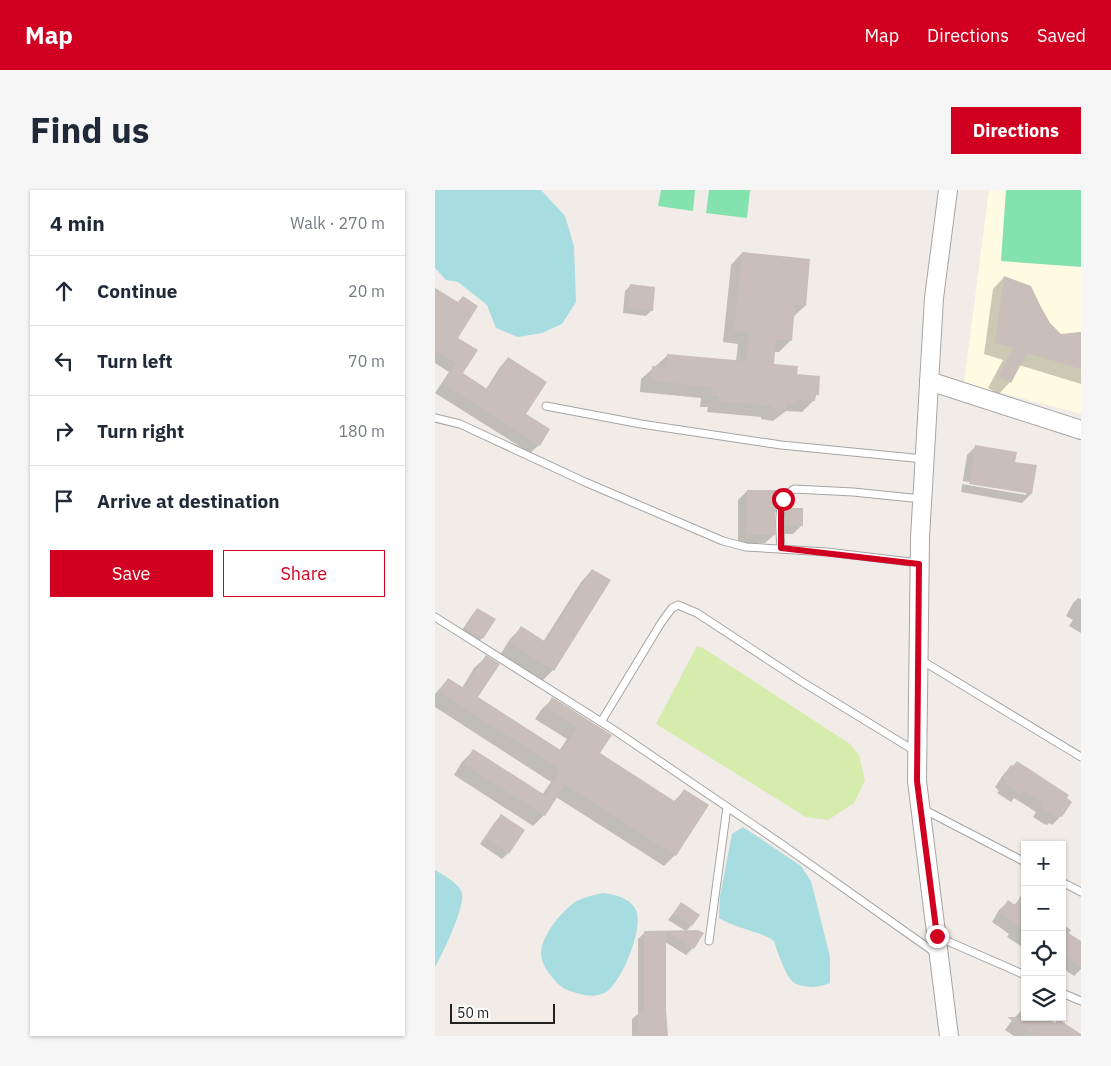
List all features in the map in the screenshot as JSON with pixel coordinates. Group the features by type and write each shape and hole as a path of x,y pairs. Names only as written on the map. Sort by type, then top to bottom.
{"street":[{"path":"948,190 934,298 924,459 919,564 917,781 949,1036"},
{"path":"929,381 1081,430"}],"lane":[{"path":"546,406 641,424 781,445 924,459"},
{"path":"435,418 460,424 585,482 723,541 746,547 781,548 919,564"},
{"path":"781,548 781,509 787,493 794,488 922,498"},
{"path":"601,722 661,623 672,608 678,605 697,613 799,680 918,752"},
{"path":"435,617 601,722 727,807 939,956"},
{"path":"919,659 1081,756"},
{"path":"709,940 727,807"},
{"path":"921,808 1021,860"},
{"path":"1066,884 1081,892"},
{"path":"937,936 1021,973"},
{"path":"1066,995 1081,1002"}],"shaded area":[{"path":"989,190 1081,190 1081,414 964,383"}],"green space":[{"path":"661,190 695,190 693,211 658,206"},
{"path":"709,190 750,190 747,218 706,213"},
{"path":"1006,190 1081,190 1081,267 1001,261"},
{"path":"697,646 703,648 850,744 859,755 865,781 854,803 828,820 806,817 656,724"}],"water":[{"path":"435,190 541,190 565,216 574,246 576,302 562,324 542,333 518,337 496,328 487,305 458,282 446,280 435,268"},
{"path":"743,827 801,866 811,881 830,957 830,983 810,987 796,984 787,974 774,941 719,918 720,896 732,834"},
{"path":"435,870 458,886 462,893 462,900 453,930 435,967"},
{"path":"603,893 623,898 632,904 637,913 637,932 629,956 618,978 606,992 590,996 567,990 557,983 546,969 541,953 549,931 565,910 583,898"}],"building":[{"path":"742,252 810,259 806,306 795,305 792,341 776,340 774,364 798,366 797,374 820,376 819,395 816,395 815,401 795,399 795,403 787,403 786,410 772,408 772,406 718,401 719,396 711,396 712,387 651,381 652,366 666,367 667,354 746,361 749,333 734,331"},
{"path":"1004,276 1031,286 1050,323 1061,334 1081,332 1081,369 1027,353 1011,383 998,376 1013,348 995,343"},
{"path":"630,284 655,287 653,311 628,308"},
{"path":"435,288 458,302 463,296 478,306 458,338 478,350 463,373 487,389 508,357 547,382 526,414 550,429 540,446 443,384 456,363 435,350"},
{"path":"975,445 1017,452 1015,462 1037,465 1032,494 969,484"},
{"path":"747,490 778,490 775,535 746,535"},
{"path":"787,508 803,508 803,526 785,526"},
{"path":"592,569 611,580 554,671 510,643 521,626 546,642"},
{"path":"477,608 496,619 483,639 465,627"},
{"path":"486,655 500,664 478,697 562,751 577,728 546,707 552,697 612,735 600,753 676,802 684,789 709,805 676,856 565,785 545,816 464,764 473,749 545,795 561,770 439,692 448,678 464,688"},
{"path":"1017,761 1069,795 1067,798 1072,802 1062,817 1058,815 1057,817 1041,808 1043,803 1023,790 1020,794 1005,784 1007,781 1002,778 1011,765 1013,766"},
{"path":"501,814 525,830 509,854 485,838"},
{"path":"1021,895 1021,927 999,913 1008,900 1015,905"},
{"path":"681,902 700,915 692,926 673,914"},
{"path":"698,930 704,933 694,949 666,931 666,1010 668,1036 639,1036 638,1011 644,1011 644,931"},
{"path":"1066,932 1081,941 1081,967 1066,957"},
{"path":"1007,1017 1021,1017 1021,1021 1052,1021 1055,1023 1061,1021 1081,1034 1081,1036 1035,1036"}],"route":[{"path":"783,499 781,509 781,548 919,564 917,781 937,936"}]}
